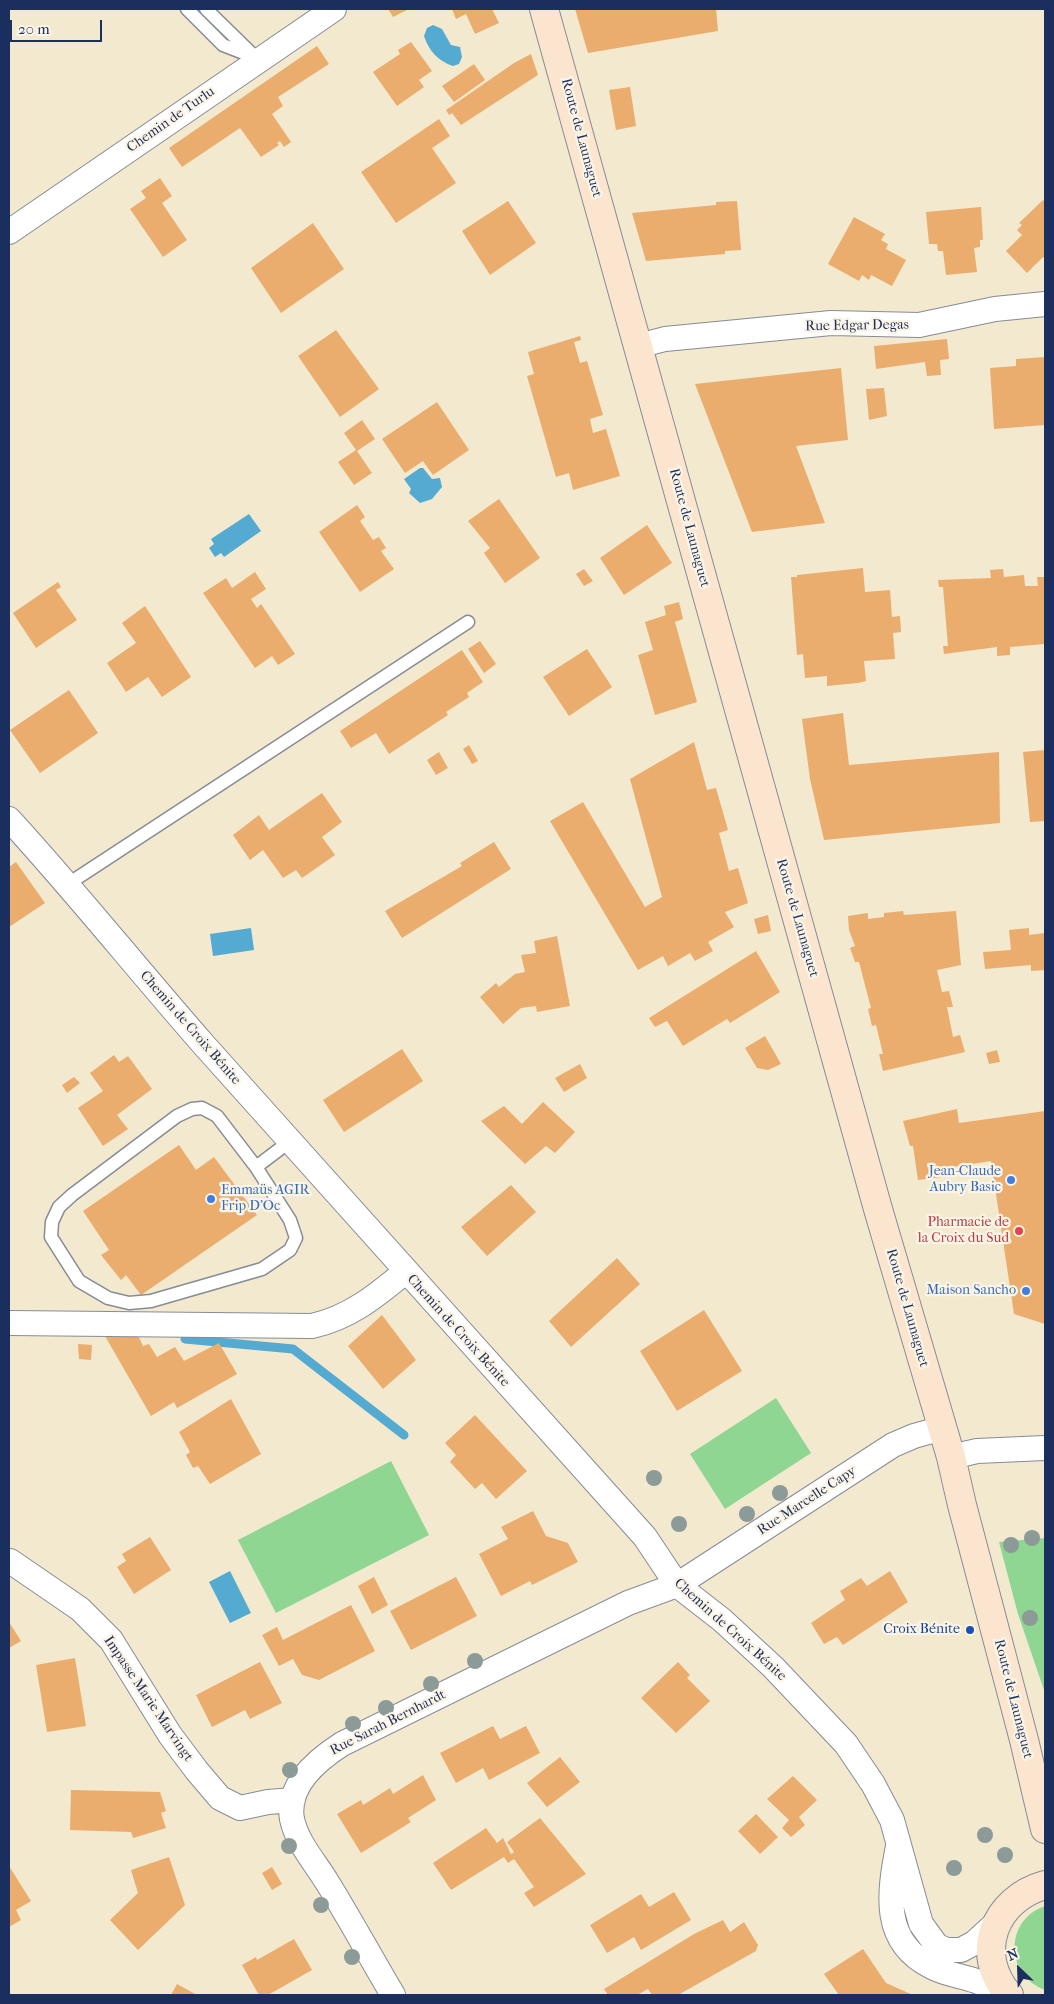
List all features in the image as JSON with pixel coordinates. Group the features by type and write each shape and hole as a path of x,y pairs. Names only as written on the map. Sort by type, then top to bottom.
{"main road":[{"name":"Route de Launaguet","path":"544,9 878,1209 943,1428 1045,1829"},
{"path":"1008,1995 997,1978 993,1967 991,1944 997,1922 1002,1912 1017,1897 1045,1885"}],"street":[{"name":"Chemin de Turlu","path":"9,232 334,9"},
{"name":"Rue Edgar Degas","path":"638,346 665,339 831,323 920,325 995,309 1045,304"},
{"name":"Chemin de Croix Bénite","path":"9,819 68,884 187,1026 405,1272 645,1537 676,1585 722,1620 773,1667 846,1744 872,1784 892,1820 909,1876 913,1902 920,1924 937,1946 947,1950 961,1950 974,1943 997,1922"},
{"path":"9,1323 312,1326 350,1312 370,1301 405,1272"},
{"name":"Rue Marcelle Capy","path":"676,1585 893,1445 914,1436 943,1428"},
{"path":"951,1458 977,1450 1045,1448"},
{"name":"Impasse Marie Marvingt","path":"10,1561 80,1610 111,1640 170,1735 220,1798 240,1808 268,1802 293,1800"},
{"name":"Rue Sarah Bernhardt","path":"393,1995 327,1882 300,1841 292,1818 293,1800 304,1774 320,1758 342,1744 628,1603 676,1585"},
{"name":"Chemin de Croix Bénite","path":"898,1844 891,1879 890,1912 897,1933 908,1949 934,1968 977,1981 1008,1995"}],"lane":[{"path":"186,9 223,45 259,59"},
{"path":"206,9 234,38 259,59"},
{"path":"68,884 468,622"},
{"path":"202,1108 218,1116 256,1167 290,1220 296,1238 290,1250 262,1269 151,1301 129,1304 108,1298 79,1281 51,1237 52,1222 59,1207 72,1195 177,1116 192,1109 202,1108"},
{"path":"256,1167 290,1142"}],"green space":[{"path":"776,1398 811,1453 725,1509 690,1454"},
{"path":"391,1461 429,1535 276,1613 238,1540"},
{"path":"1045,1538 1045,1693 1018,1614 999,1542"},
{"path":"1045,1906 1045,1990 1032,1983 1022,1973 1017,1961 1015,1948 1016,1935 1022,1923 1032,1913"}],"water":[{"path":"433,25 442,29 451,45 460,47 462,57 459,64 453,66 448,64 431,51 424,36 427,28"},
{"path":"420,468 423,468 432,479 440,478 442,487 432,499 420,503 409,493 411,489 404,479"},
{"path":"249,514 261,531 224,557 221,553 215,557 209,548 214,544 211,539"},
{"path":"251,928 254,950 213,956 210,934"},
{"path":"230,1571 251,1613 230,1623 209,1582"}],"building":[{"path":"388,9 409,9 393,17"},
{"path":"452,9 492,9 499,23 475,34 466,14 456,19"},
{"path":"575,9 716,9 718,31 588,53"},
{"path":"411,42 432,71 419,80 424,87 397,106 373,72 400,54 398,50"},
{"path":"317,46 329,64 278,97 283,106 272,114 291,142 284,147 280,141 277,143 279,145 261,157 240,128 182,167 169,148"},
{"path":"531,54 538,75 461,125 452,113 449,115 446,110 514,63"},
{"path":"474,64 485,80 454,102 442,86"},
{"path":"630,87 636,126 616,130 609,90"},
{"path":"439,119 450,136 432,148 456,183 396,223 361,172"},
{"path":"160,178 172,196 162,203 187,240 163,257 130,209 146,198 141,191"},
{"path":"1043,200 1045,202 1045,259 1043,257 1027,273 1006,251 1022,235 1017,230 1022,225 1019,223"},
{"path":"508,201 536,243 490,275 462,231"},
{"path":"737,201 741,250 725,251 725,254 646,261 632,213 716,205 716,202"},
{"path":"981,207 983,240 980,240 980,247 974,248 977,272 946,275 943,251 938,251 937,244 929,244 926,212"},
{"path":"854,217 885,234 881,240 888,244 886,249 906,260 892,286 871,275 869,280 862,275 859,281 828,264"},
{"path":"313,223 344,269 281,313 251,268"},
{"path":"336,330 379,389 340,417 298,356"},
{"path":"580,336 581,340 574,342 580,363 587,361 603,415 590,419 593,433 606,429 620,476 573,490 569,473 556,477 527,376 534,374 528,352"},
{"path":"947,339 949,359 940,360 941,375 927,376 925,362 876,369 874,346"},
{"path":"1045,357 1045,425 994,429 990,368 1016,366 1016,359"},
{"path":"841,368 848,440 796,446 825,523 752,532 695,384"},
{"path":"884,388 887,416 869,420 866,389"},
{"path":"437,402 469,450 433,475 423,461 405,473 382,439"},
{"path":"362,420 375,439 357,451 372,473 354,485 338,462 356,450 344,433"},
{"path":"499,499 540,558 505,583 484,553 490,548 468,521"},
{"path":"357,505 365,517 360,521 373,540 379,537 386,548 381,551 394,569 360,592 319,532"},
{"path":"647,525 672,563 624,595 600,558"},
{"path":"863,568 865,592 890,590 892,617 900,616 901,632 893,633 895,659 864,661 866,681 858,683 827,686 827,676 805,678 803,654 797,655 791,577"},
{"path":"584,569 593,581 584,586 576,574"},
{"path":"1003,569 1004,577 1024,575 1025,586 1038,586 1037,577 1045,577 1045,644 1010,647 1010,655 997,656 997,647 944,654 943,646 948,646 943,587 939,587 938,580 991,578 990,570"},
{"path":"255,572 266,589 251,599 257,608 261,604 295,654 278,665 272,656 255,668 203,593 226,578 232,588"},
{"path":"58,582 61,587 56,590 77,620 36,648 13,613"},
{"path":"679,602 683,619 675,622 697,702 655,715 638,655 653,650 645,622 666,615 664,606"},
{"path":"145,606 191,677 162,697 148,677 126,692 107,663 136,643 122,623"},
{"path":"480,641 496,664 484,673 468,649"},
{"path":"587,649 612,687 569,716 543,677"},
{"path":"462,650 483,682 467,693 469,697 446,712 448,715 389,754 376,733 351,748 340,731"},
{"path":"69,690 98,733 40,773 10,730"},
{"path":"843,713 849,765 999,752 1000,823 824,840 810,779 802,719"},
{"path":"694,742 707,790 716,788 728,830 719,833 729,871 738,868 748,903 725,912 734,927 708,942 713,951 695,961 690,953 668,966 663,956 638,970 550,821 583,802 645,907 662,897 630,779"},
{"path":"469,745 478,761 472,764 463,749"},
{"path":"1045,750 1045,821 1030,822 1023,752"},
{"path":"439,752 448,768 436,775 427,760"},
{"path":"322,793 342,822 322,837 335,855 302,878 296,870 283,878 263,850 250,860 233,835 259,815 269,830"},
{"path":"494,842 511,869 402,938 385,911 462,866 460,863"},
{"path":"16,862 45,903 9,927 9,867"},
{"path":"903,911 904,915 956,911 961,965 937,970 942,992 949,991 953,1007 947,1007 953,1037 960,1035 965,1052 883,1071 879,1054 883,1054 876,1025 872,1026 868,1009 871,1008 859,962 855,962 850,948 855,946 849,930 848,916 868,913 868,919 884,917 884,913"},
{"path":"768,915 771,931 758,934 754,919"},
{"path":"1029,928 1029,935 1045,933 1045,970 1031,971 1031,965 985,969 983,952 1011,950 1009,930"},
{"path":"557,936 570,1006 537,1012 536,1006 521,1008 503,1024 480,997 496,983 499,987 515,974 525,972 521,955 536,953 534,941"},
{"path":"756,951 780,992 730,1023 727,1019 683,1046 667,1021 655,1027 649,1018"},
{"path":"765,1036 781,1064 768,1070 757,1068 745,1048"},
{"path":"402,1049 423,1081 344,1132 323,1100"},
{"path":"997,1050 1000,1062 989,1064 986,1053"},
{"path":"114,1055 119,1062 128,1056 152,1089 117,1115 128,1129 103,1146 78,1108 103,1091 90,1073"},
{"path":"580,1064 587,1078 564,1092 555,1078"},
{"path":"74,1077 80,1083 67,1093 62,1085"},
{"path":"543,1102 575,1132 555,1153 546,1146 525,1164 481,1121 504,1106 522,1124"},
{"path":"957,1109 959,1123 1045,1111 1045,1324 1014,1314 991,1161 940,1169 941,1177 918,1180 913,1146 910,1146 903,1121"},
{"path":"179,1145 196,1170 214,1157 257,1215 141,1295 126,1275 121,1280 101,1255 109,1250 83,1211"},
{"path":"511,1185 536,1212 487,1256 461,1227"},
{"path":"617,1258 640,1284 571,1347 549,1321"},
{"path":"704,1310 742,1371 677,1411 640,1351"},
{"path":"382,1315 416,1360 383,1389 348,1346"},
{"path":"138,1335 143,1346 149,1344 157,1357 175,1347 184,1361 219,1343 237,1374 177,1408 174,1402 151,1416 105,1336"},
{"path":"78,1344 92,1345 91,1360 79,1359"},
{"path":"231,1399 261,1454 210,1484 198,1466 193,1468 186,1455 190,1452 179,1432"},
{"path":"475,1415 527,1471 496,1499 482,1483 475,1489 450,1462 456,1455 445,1443"},
{"path":"533,1511 546,1536 568,1543 578,1562 532,1585 530,1581 501,1596 479,1554 508,1539 501,1527"},
{"path":"150,1537 171,1570 134,1594 117,1567 126,1561 122,1554"},
{"path":"890,1571 908,1602 843,1645 837,1637 824,1644 811,1623 845,1600 840,1591 861,1578 867,1586"},
{"path":"374,1577 388,1605 372,1614 358,1586"},
{"path":"456,1577 477,1616 411,1650 390,1611"},
{"path":"351,1605 375,1651 319,1680 302,1675 293,1659 279,1666 262,1635 277,1627 283,1640"},
{"path":"9,1622 21,1641 9,1648"},
{"path":"75,1658 86,1726 47,1732 36,1665"},
{"path":"260,1662 282,1703 250,1719 245,1710 212,1727 196,1695"},
{"path":"678,1662 690,1675 687,1678 710,1701 676,1733 641,1698"},
{"path":"493,1726 500,1739 526,1726 540,1753 489,1780 483,1768 456,1783 440,1753"},
{"path":"560,1757 580,1782 547,1807 527,1783"},
{"path":"423,1775 436,1800 408,1818 411,1822 361,1853 337,1814 361,1800 363,1805 390,1788 393,1794"},
{"path":"793,1776 817,1800 799,1817 805,1825 791,1837 782,1828 789,1820 767,1799"},
{"path":"71,1790 160,1792 166,1811 161,1813 166,1828 133,1838 131,1832 70,1830"},
{"path":"756,1814 778,1837 760,1854 738,1831"},
{"path":"540,1818 586,1874 534,1907 524,1893 534,1887 514,1859 508,1863 504,1857 451,1890 433,1863 486,1828 497,1843 503,1838 511,1854 514,1852 507,1842"},
{"path":"169,1857 185,1905 138,1950 110,1920 138,1893 131,1870"},
{"path":"9,1866 31,1901 16,1910 21,1920 9,1927"},
{"path":"272,1867 282,1884 272,1890 262,1873"},
{"path":"674,1892 691,1920 641,1950 634,1937 607,1953 590,1925 641,1894 649,1907"},
{"path":"723,1920 730,1932 744,1922 758,1945 756,1951 678,1995 652,1995 648,1989 637,1995 608,1995 604,1989 694,1934"},
{"path":"294,1939 312,1970 268,1995 259,1995 242,1965 256,1957 257,1960"},
{"path":"863,1949 886,1983 913,1995 839,1995 824,1974"},
{"path":"177,1984 197,1995 171,1995"}],"waterway":[{"path":"185,1339 293,1349 404,1435"}],"place":[{"name":"Jean-Claude Aubry Basic","path":"1011,1180"},
{"name":"Emmaüs AGIR Frip D'Oc","path":"211,1199"},
{"name":"Pharmacie de la Croix du Sud","path":"1019,1231"},
{"name":"Maison Sancho","path":"1026,1291"},
{"name":"Croix Bénite","path":"970,1630"}]}
